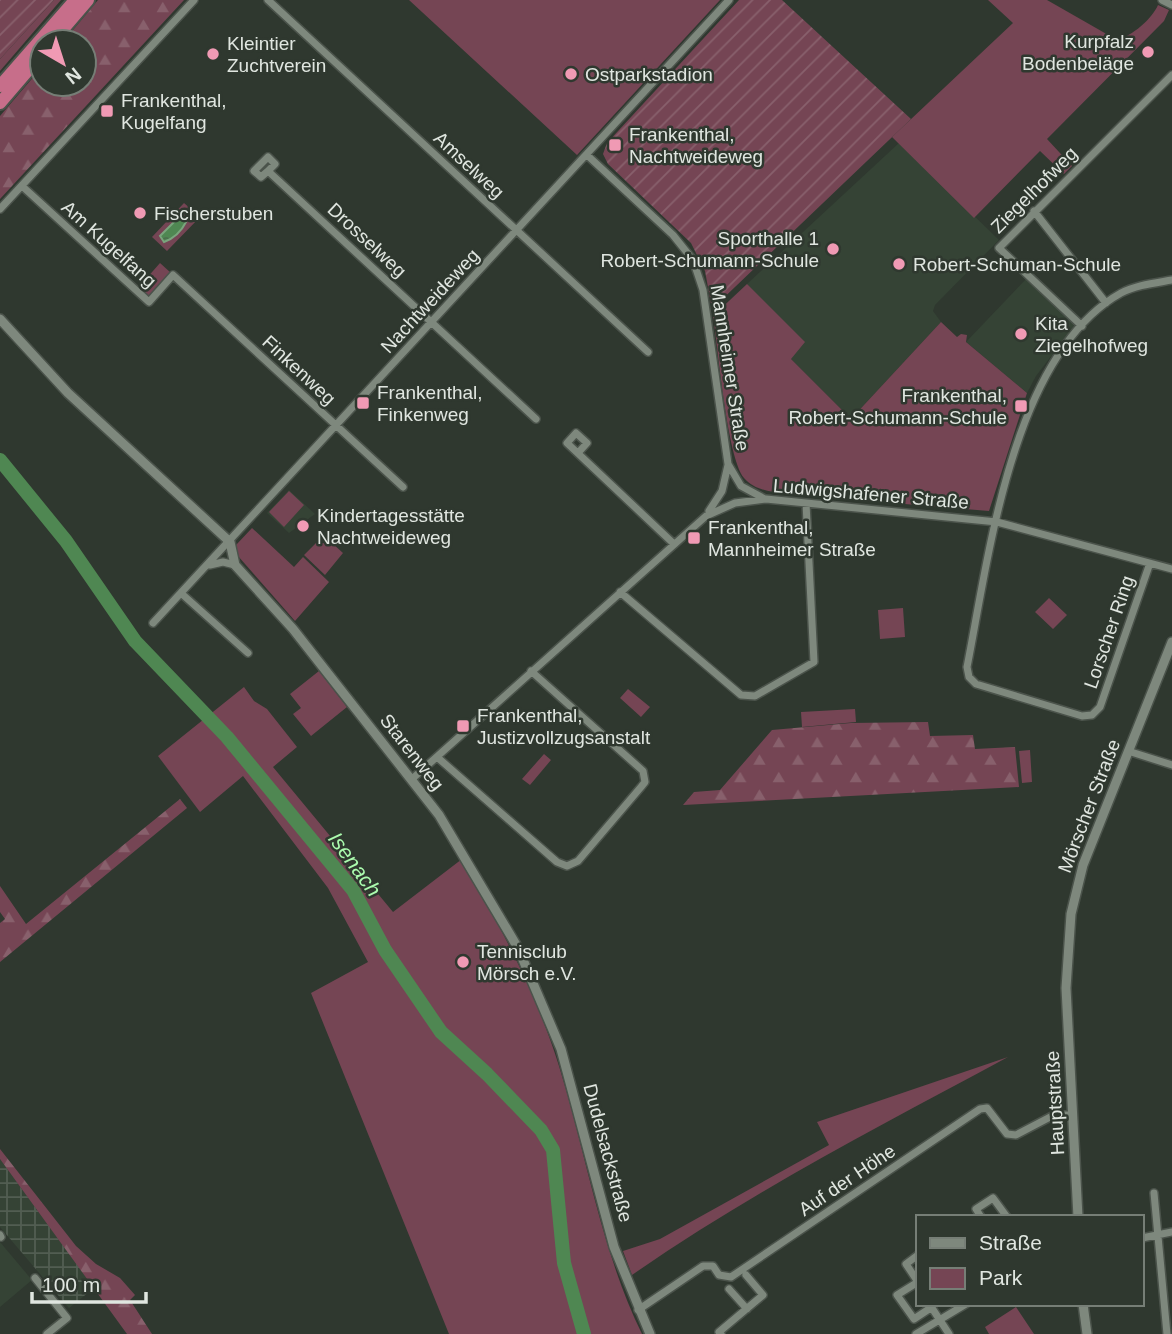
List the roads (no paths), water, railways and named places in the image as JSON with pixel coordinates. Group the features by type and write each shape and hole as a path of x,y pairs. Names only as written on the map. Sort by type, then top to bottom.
{"highway":[{"path":"0,86 75,0"},
{"path":"64,28 88,0"},
{"path":"0,103 28,70"}],"street":[{"path":"0,209 194,0"},
{"name":"Amselweg","path":"268,0 648,352"},
{"name":"Nachtweideweg","path":"153,623 729,0"},
{"path":"1162,0 1172,5"},
{"name":"Ziegelhofweg","path":"1082,326 999,247 1172,75"},
{"name":"Mannheimer Straße","path":"587,155 673,234 693,260 703,290 728,464 722,491 706,516"},
{"name":"Drosselweg","path":"268,170 536,419"},
{"name":"Am Kugelfang","path":"22,186 149,302 173,275"},
{"path":"1034,211 1106,303"},
{"name":"Finkenweg","path":"173,275 403,487"},
{"path":"997,522 1028,409 1044,378 1082,326 1106,303 1136,287 1172,280"},
{"path":"0,319 68,393 230,542"},
{"path":"578,453 674,544"},
{"name":"Mannheimer Straße","path":"728,464 741,486 766,499"},
{"name":"Ludwigshafener Straße","path":"412,779 706,516 735,503 766,499 997,522 1172,569"},
{"path":"620,592 741,695 755,696 814,662 806,503"},
{"name":"Lorscher Ring","path":"997,522 967,667 969,677 976,684 1082,716 1092,715 1100,706 1150,563"},
{"name":"Starenweg","path":"230,542 235,565 293,629 412,779 466,857 533,980"},
{"path":"209,565 223,562 235,565"},
{"path":"182,594 247,653"},
{"name":"Mörscher Straße","path":"1066,988 1068,933 1075,893 1172,642"},
{"path":"437,757 557,862 567,866 578,861 642,787 643,771 531,671"},
{"path":"1128,751 1172,765"},
{"name":"Dudelsackstraße","path":"533,980 561,1049 614,1247 650,1334"},
{"name":"Hauptstraße","path":"1066,988 1078,1215"},
{"name":"Auf der Höhe","path":"638,1310 703,1266 713,1266 719,1275 731,1277 980,1109 987,1108 1007,1134 1016,1135 1055,1115 1073,1115"},
{"path":"1154,1193 1167,1334"},
{"path":"980,1215 976,1209 993,1198 1006,1215"},
{"path":"1144,1238 1172,1233"},
{"path":"916,1256 906,1264 916,1281"},
{"path":"719,1333 763,1294 746,1275"},
{"path":"36,1278 67,1318 47,1334"},
{"path":"916,1285 897,1295 914,1319 931,1306 950,1334"},
{"path":"729,1289 747,1309"},
{"path":"916,1334 963,1306"},
{"path":"1083,1306 1087,1334"}],"water":[{"path":"179,217 186,222 184,226 174,237 164,242 160,236"}],"waterway":[{"name":"Isenach","path":"0,460 66,541 135,641 227,737 353,890 385,950 441,1032 487,1074 541,1130 553,1150 564,1263 584,1334"}],"place":[{"name":"Kurpfalz Bodenbeläge","path":"1148,52"},
{"name":"Kleintier Zuchtverein","path":"213,54"},
{"name":"Ostparkstadion","path":"571,74"},
{"name":"Frankenthal, Kugelfang","path":"107,111"},
{"name":"Frankenthal, Nachtweideweg","path":"615,145"},
{"name":"Fischerstuben","path":"140,213"},
{"name":"Sporthalle 1 Robert-Schumann-Schule","path":"833,249"},
{"name":"Robert-Schuman-Schule","path":"899,264"},
{"name":"Kita Ziegelhofweg","path":"1021,334"},
{"name":"Frankenthal, Finkenweg","path":"363,403"},
{"name":"Frankenthal, Robert-Schumann-Schule","path":"1021,406"},
{"name":"Kindertagesstätte Nachtweideweg","path":"303,526"},
{"name":"Frankenthal, Mannheimer Straße","path":"694,538"},
{"name":"Frankenthal, Justizvollzugsanstalt","path":"463,726"},
{"name":"Tennisclub Mörsch e.V.","path":"463,962"}]}
